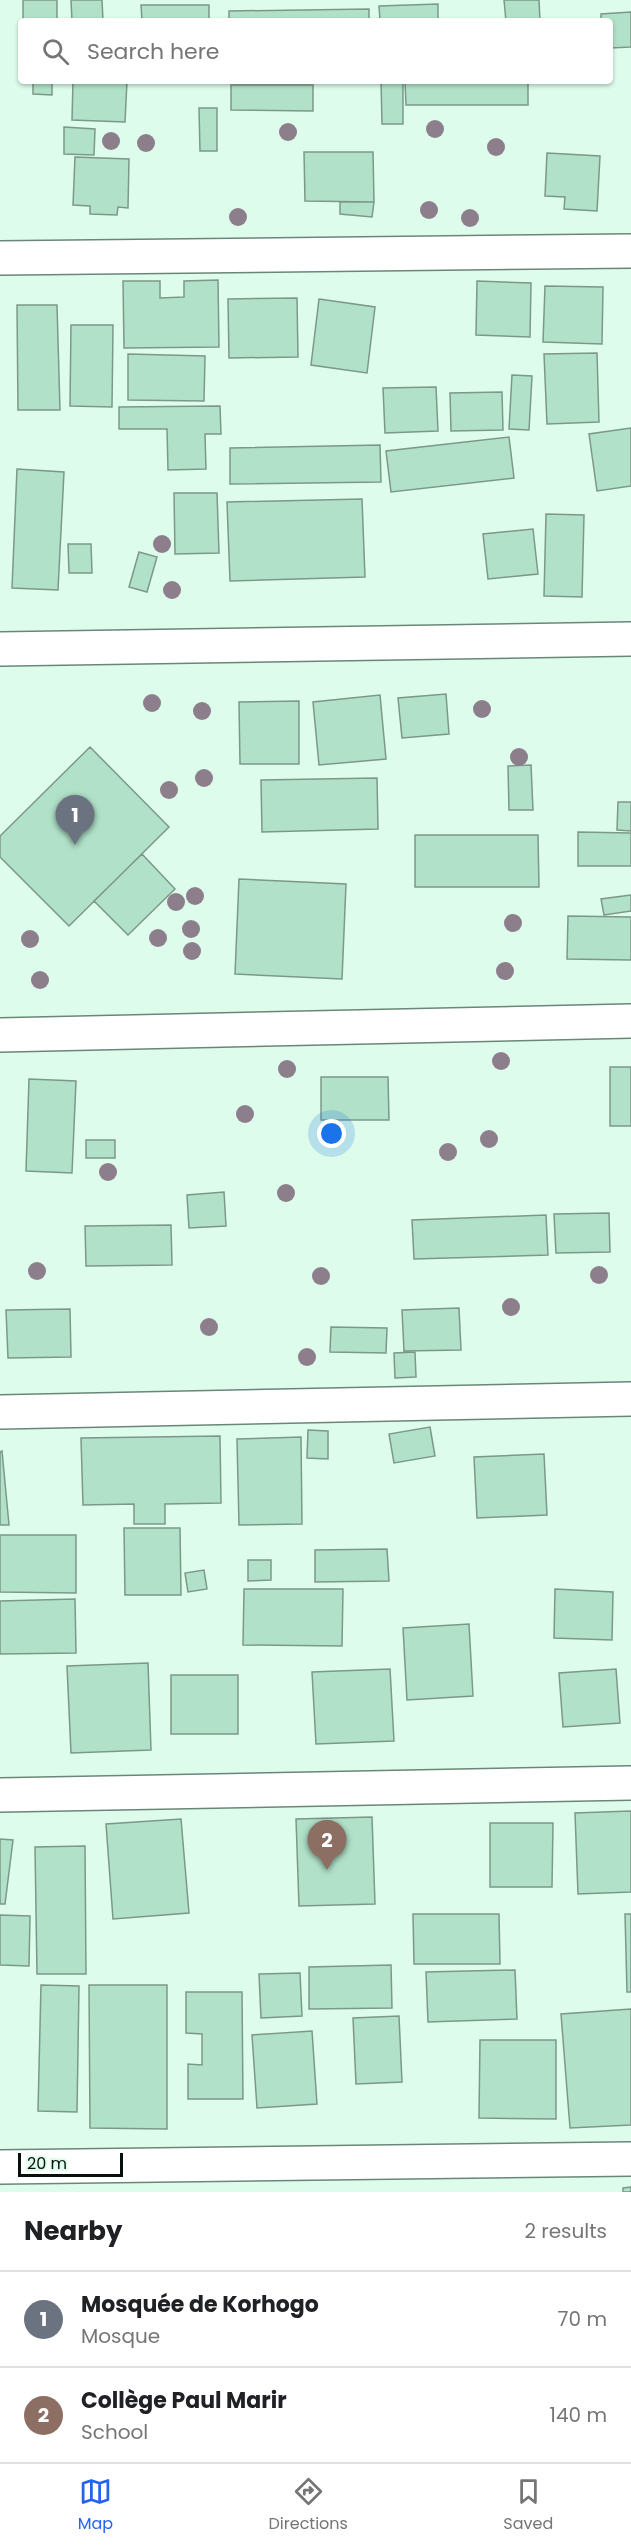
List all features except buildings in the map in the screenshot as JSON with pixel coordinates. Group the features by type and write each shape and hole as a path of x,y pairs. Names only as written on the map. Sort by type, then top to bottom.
{"street":[{"path":"0,258 631,251"},
{"path":"0,649 631,639"},
{"path":"0,1035 631,1021"},
{"path":"0,1412 631,1399"},
{"path":"0,1795 631,1783"},
{"path":"0,2167 631,2159"}],"place":[{"name":"Mosquée de Korhogo","path":"75,845"},
{"name":"Collège Paul Marir","path":"327,1870"}]}
